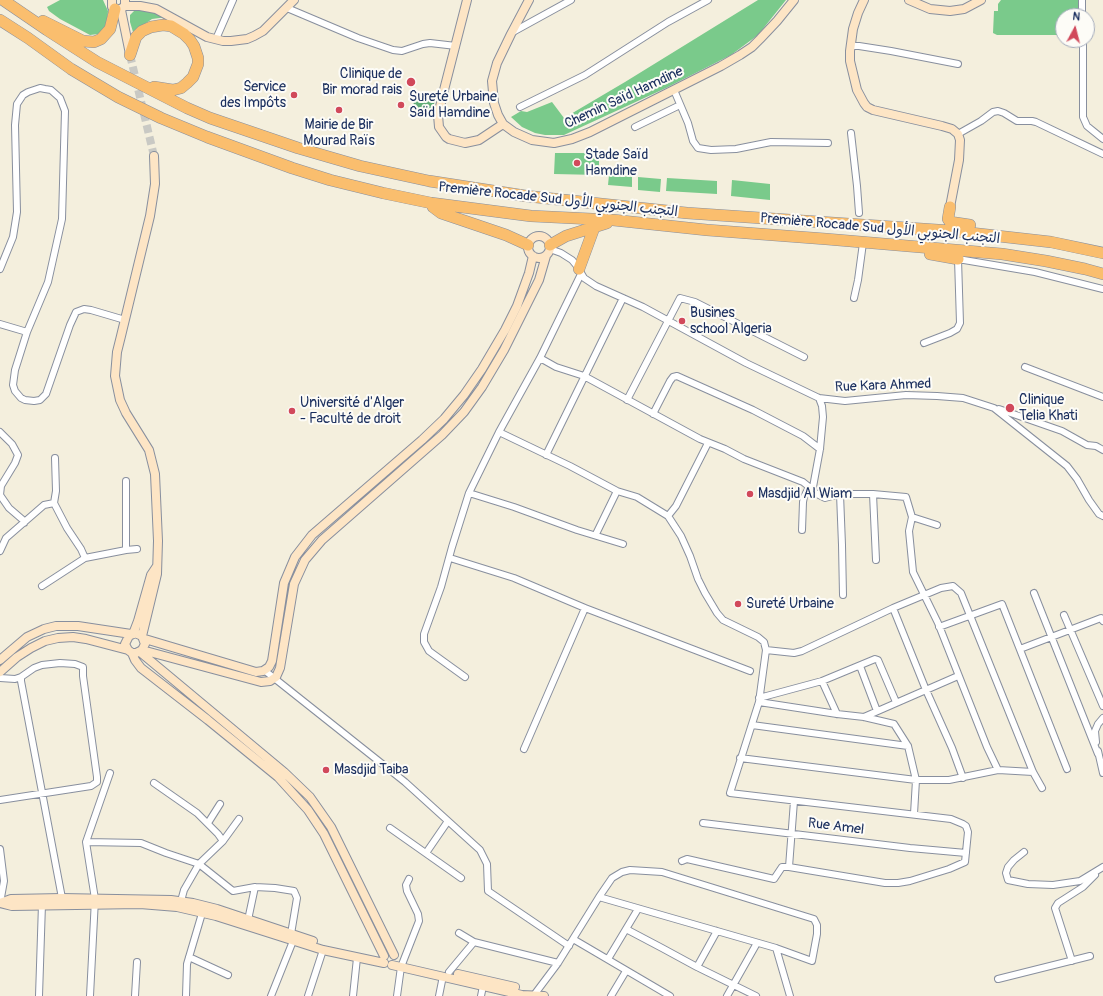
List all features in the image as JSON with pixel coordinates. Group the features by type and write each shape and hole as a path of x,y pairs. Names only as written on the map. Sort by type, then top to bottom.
{"highway":[{"name":"Première Rocade Sud التجنب الجنوبي الأول","path":"2,0 97,62 187,108 210,118 298,148 360,166 429,181 519,195 687,213 953,231 1032,239 1103,253"},
{"path":"30,19 44,22 83,41 94,42 101,39 110,29 118,4"},
{"name":"Première Rocade Sud التجنب الجنوبي الأول","path":"0,20 71,69 118,97 161,118 207,137 330,180 431,203 531,216 613,220 707,230 1002,254 1085,268 1103,274"},
{"path":"130,55 136,37 142,31 151,26 163,25 171,26 184,34 194,46 197,54 198,64 196,70 188,84 181,88 167,90 140,84"},
{"path":"0,27 30,46 48,52"},
{"path":"431,203 433,207 441,213 506,235 528,245"},
{"path":"950,207 948,219 950,222 1009,230 1020,233 1032,239"},
{"path":"858,225 859,213"},
{"path":"549,251 566,236 594,228 613,220"},
{"path":"580,271 594,228"},
{"path":"865,243 958,259"}],"street":[{"path":"216,39 233,0"},
{"path":"130,55 118,4 156,9 200,34 216,39 231,41 254,36 263,31 294,0"},
{"path":"467,0 438,115 439,127 446,137 465,143 479,140 503,124 494,103 492,81 497,63 510,34 529,0"},
{"path":"510,34 571,0"},
{"path":"520,107 585,75 668,22 708,0"},
{"name":"Chemin Saïd Hamdine","path":"503,124 514,132 532,140 554,143 590,132 721,66 752,47 777,21 794,0"},
{"path":"864,0 858,13 850,46 850,61 861,99 867,108 878,112 952,129 958,134 960,140 959,160 950,207"},
{"path":"909,0 930,9 950,11 964,9 981,0"},
{"path":"287,8 358,38 393,50 402,51 430,43 456,46"},
{"path":"850,46 891,51 958,64"},
{"path":"1082,48 1083,117 1087,126 1103,139"},
{"path":"0,269 12,237 17,212 17,104 23,95 28,92 40,88 51,90 60,98 65,111 62,219 48,282 26,332 15,370 13,385 16,392 25,400 34,401 40,400 46,394 70,325 76,312 80,309 91,310 125,320"},
{"path":"674,90 688,122 693,142 698,148 717,150 736,149 771,142 828,143"},
{"path":"635,127 680,105"},
{"path":"958,134 981,121 993,112 998,111 1017,121 1036,122 1103,154"},
{"path":"851,133 859,213"},
{"path":"135,651 145,644 145,622 157,577 158,541 154,474 152,461 146,443 128,417 120,400 115,376 117,352 150,216 155,184 154,156"},
{"path":"0,672 17,657 45,641 73,637 257,681 266,682 273,679 278,674 280,668 294,584 305,560 322,540 442,435 464,412 482,387 504,350 539,280 549,251 546,238 539,236 532,239 528,245 529,251 533,256 539,258 549,251"},
{"path":"854,298 865,243"},
{"name":"Rue Kara Ahmed","path":"549,251 563,255 572,260 588,281 668,321 746,363 819,398 845,401 906,395 937,396 963,398 994,408 1067,466 1078,479 1089,500 1099,514 1103,516"},
{"path":"0,660 27,637 44,629 56,626 78,626 138,634 144,638 256,672 269,667 272,661 284,583 296,557 312,535 422,440 464,395 482,369 517,306 529,273 533,256"},
{"path":"924,343 950,333 957,329 960,323 958,259 1029,271 1103,290"},
{"path":"465,677 429,651 424,642 424,634 450,558 469,493 499,432 540,358 580,271"},
{"path":"546,455 623,298"},
{"path":"627,400 679,298 686,298 804,357"},
{"path":"0,324 26,332"},
{"path":"540,358 556,366 584,376 708,443 725,448 744,459 803,482 815,493 825,498 840,494 873,494 906,497 912,517 909,532 913,572 939,627 987,747 998,770"},
{"path":"1025,367 1103,397"},
{"path":"653,414 670,380 677,376 753,410 803,436 820,449"},
{"path":"802,530 804,497 809,487 813,487 820,449 823,417 822,406 819,398"},
{"path":"994,408 1062,431 1087,445 1096,446 1103,450"},
{"path":"0,432 12,444 18,455 15,464 1,486 0,495 9,508 23,520 24,523"},
{"path":"499,432 570,466 617,491 638,498 668,516 681,536 704,593 717,613 728,623 760,639 766,645 759,700 730,793 951,819 966,826 968,832 965,862 910,881 898,883 885,883 789,866 782,867 774,879 687,859 682,861"},
{"path":"668,516 676,506 708,443"},
{"path":"55,458 56,490 54,503 85,558"},
{"path":"126,481 126,550"},
{"path":"596,534 617,491"},
{"path":"469,493 623,544"},
{"path":"840,494 843,595"},
{"path":"873,494 876,560"},
{"path":"0,551 6,538 44,505 54,503"},
{"path":"912,517 937,526"},
{"path":"42,586 85,558 137,549"},
{"path":"450,558 514,578 584,608 750,671"},
{"path":"157,566 151,575 138,621 132,634 126,641 135,651 135,660 141,668 278,777 308,810 324,834 392,961 397,996"},
{"path":"766,650 794,653 802,651 893,608 941,588 953,586 961,593 1033,772 1042,788"},
{"path":"1034,593 1053,637 1098,754 1103,773"},
{"path":"939,627 1002,604 1067,769"},
{"path":"524,749 584,608"},
{"path":"893,608 926,690 952,748 963,778"},
{"path":"1064,615 1103,706"},
{"path":"1020,649 1101,618 1103,621"},
{"path":"759,700 822,681 878,660 896,702"},
{"path":"0,678 15,679 42,665 60,663 75,664 83,667 82,676 97,777 97,782 91,786 43,792 0,800"},
{"path":"860,666 877,711"},
{"path":"264,670 273,679 405,782 480,850 487,864 488,891 569,946"},
{"path":"864,717 958,676"},
{"path":"21,677 62,898"},
{"path":"822,681 837,714"},
{"path":"759,700 837,714 864,717 894,724 908,746 916,780 914,814"},
{"path":"1098,754 1095,731 1103,718"},
{"path":"752,725 908,746"},
{"path":"740,758 916,780 949,780 998,770 1033,772"},
{"path":"90,996 95,902 86,842 110,773"},
{"path":"154,783 197,813 208,823 223,841"},
{"path":"789,866 794,801"},
{"path":"208,823 220,804"},
{"path":"181,901 184,890 199,864 223,841 239,819"},
{"path":"426,853 448,821"},
{"name":"Rue Amel","path":"703,823 910,848 966,853"},
{"path":"390,828 461,878"},
{"path":"86,842 141,844 166,854 199,864 233,891 255,887 294,891 297,898 292,938 271,996"},
{"path":"0,849 3,884 0,903"},
{"path":"1024,852 1008,867 1006,873 1008,880 1028,884 1053,885 1080,881 1103,867"},
{"path":"1072,961 1055,908 1056,904 1083,887 1103,867"},
{"path":"534,995 558,963 599,897 612,878 622,872 630,870 662,872 814,919 816,921 817,934 812,961 776,948 599,897"},
{"path":"0,874 3,884"},
{"path":"392,961 419,921 418,914 407,891 406,885 409,879"},
{"path":"248,920 255,887"},
{"path":"0,903 11,899 62,898 95,902 152,904 204,909 231,913 323,950 357,958 392,961"},
{"path":"0,903 12,906 150,898 181,901 292,938 446,974 523,990 534,995"},
{"path":"39,996 42,904"},
{"path":"186,996 189,957 204,909"},
{"path":"608,959 638,909"},
{"path":"626,929 697,967 756,996"},
{"path":"697,967 717,931"},
{"path":"459,933 474,942 558,963"},
{"path":"573,940 670,996"},
{"path":"439,996 446,974 474,942"},
{"path":"727,996 757,943"},
{"path":"776,948 790,996"},
{"path":"308,996 323,950"},
{"path":"998,978 1090,956"},
{"path":"189,957 228,975"},
{"path":"353,996 357,958"},
{"path":"136,996 137,962"},
{"path":"611,996 626,971"},
{"path":"446,974 483,986 525,995 544,996"},
{"path":"481,996 483,986"}],"green space":[{"path":"60,0 103,0 108,11 107,26 98,34 90,35 60,19 49,11 47,7"},
{"path":"758,0 786,0 758,35 731,55 666,88 564,135 545,135 535,133 522,127 511,117 521,111 527,112 552,102 564,118"},
{"path":"1001,0 1080,0 1080,8 1055,8 1055,35 997,35 993,33 994,11 998,11 998,4"},
{"path":"135,10 153,11 167,17 152,19 133,32 130,22 130,15"},
{"path":"412,90 435,99 432,115 419,111 415,108 411,96"},
{"name":"Stade Saïd Hamdine","path":"555,153 599,153 599,175 554,174"},
{"path":"609,175 632,177 632,187 608,185"},
{"path":"638,177 661,179 660,192 638,190"},
{"path":"667,178 717,181 717,194 666,191"},
{"path":"732,180 770,184 770,200 731,196"}],"tunnel":[{"path":"130,55 154,156"}],"place":[{"name":"Clinique de Bir morad rais","path":"411,82"},
{"name":"Service des Impôts","path":"294,95"},
{"name":"Sureté Urbaine Saïd Hamdine","path":"401,105"},
{"name":"Mairie de Bir Mourad Raïs","path":"339,110"},
{"name":"Stade Saïd Hamdine","path":"577,163"},
{"name":"Busines school Algeria","path":"682,321"},
{"name":"Clinique Telia Khati","path":"1010,408"},
{"name":"Université d'Alger - Faculté de droit","path":"292,411"},
{"name":"Masdjid Al Wiam","path":"750,494"},
{"name":"Sureté Urbaine","path":"738,604"},
{"name":"Masdjid Taiba","path":"326,770"}]}
